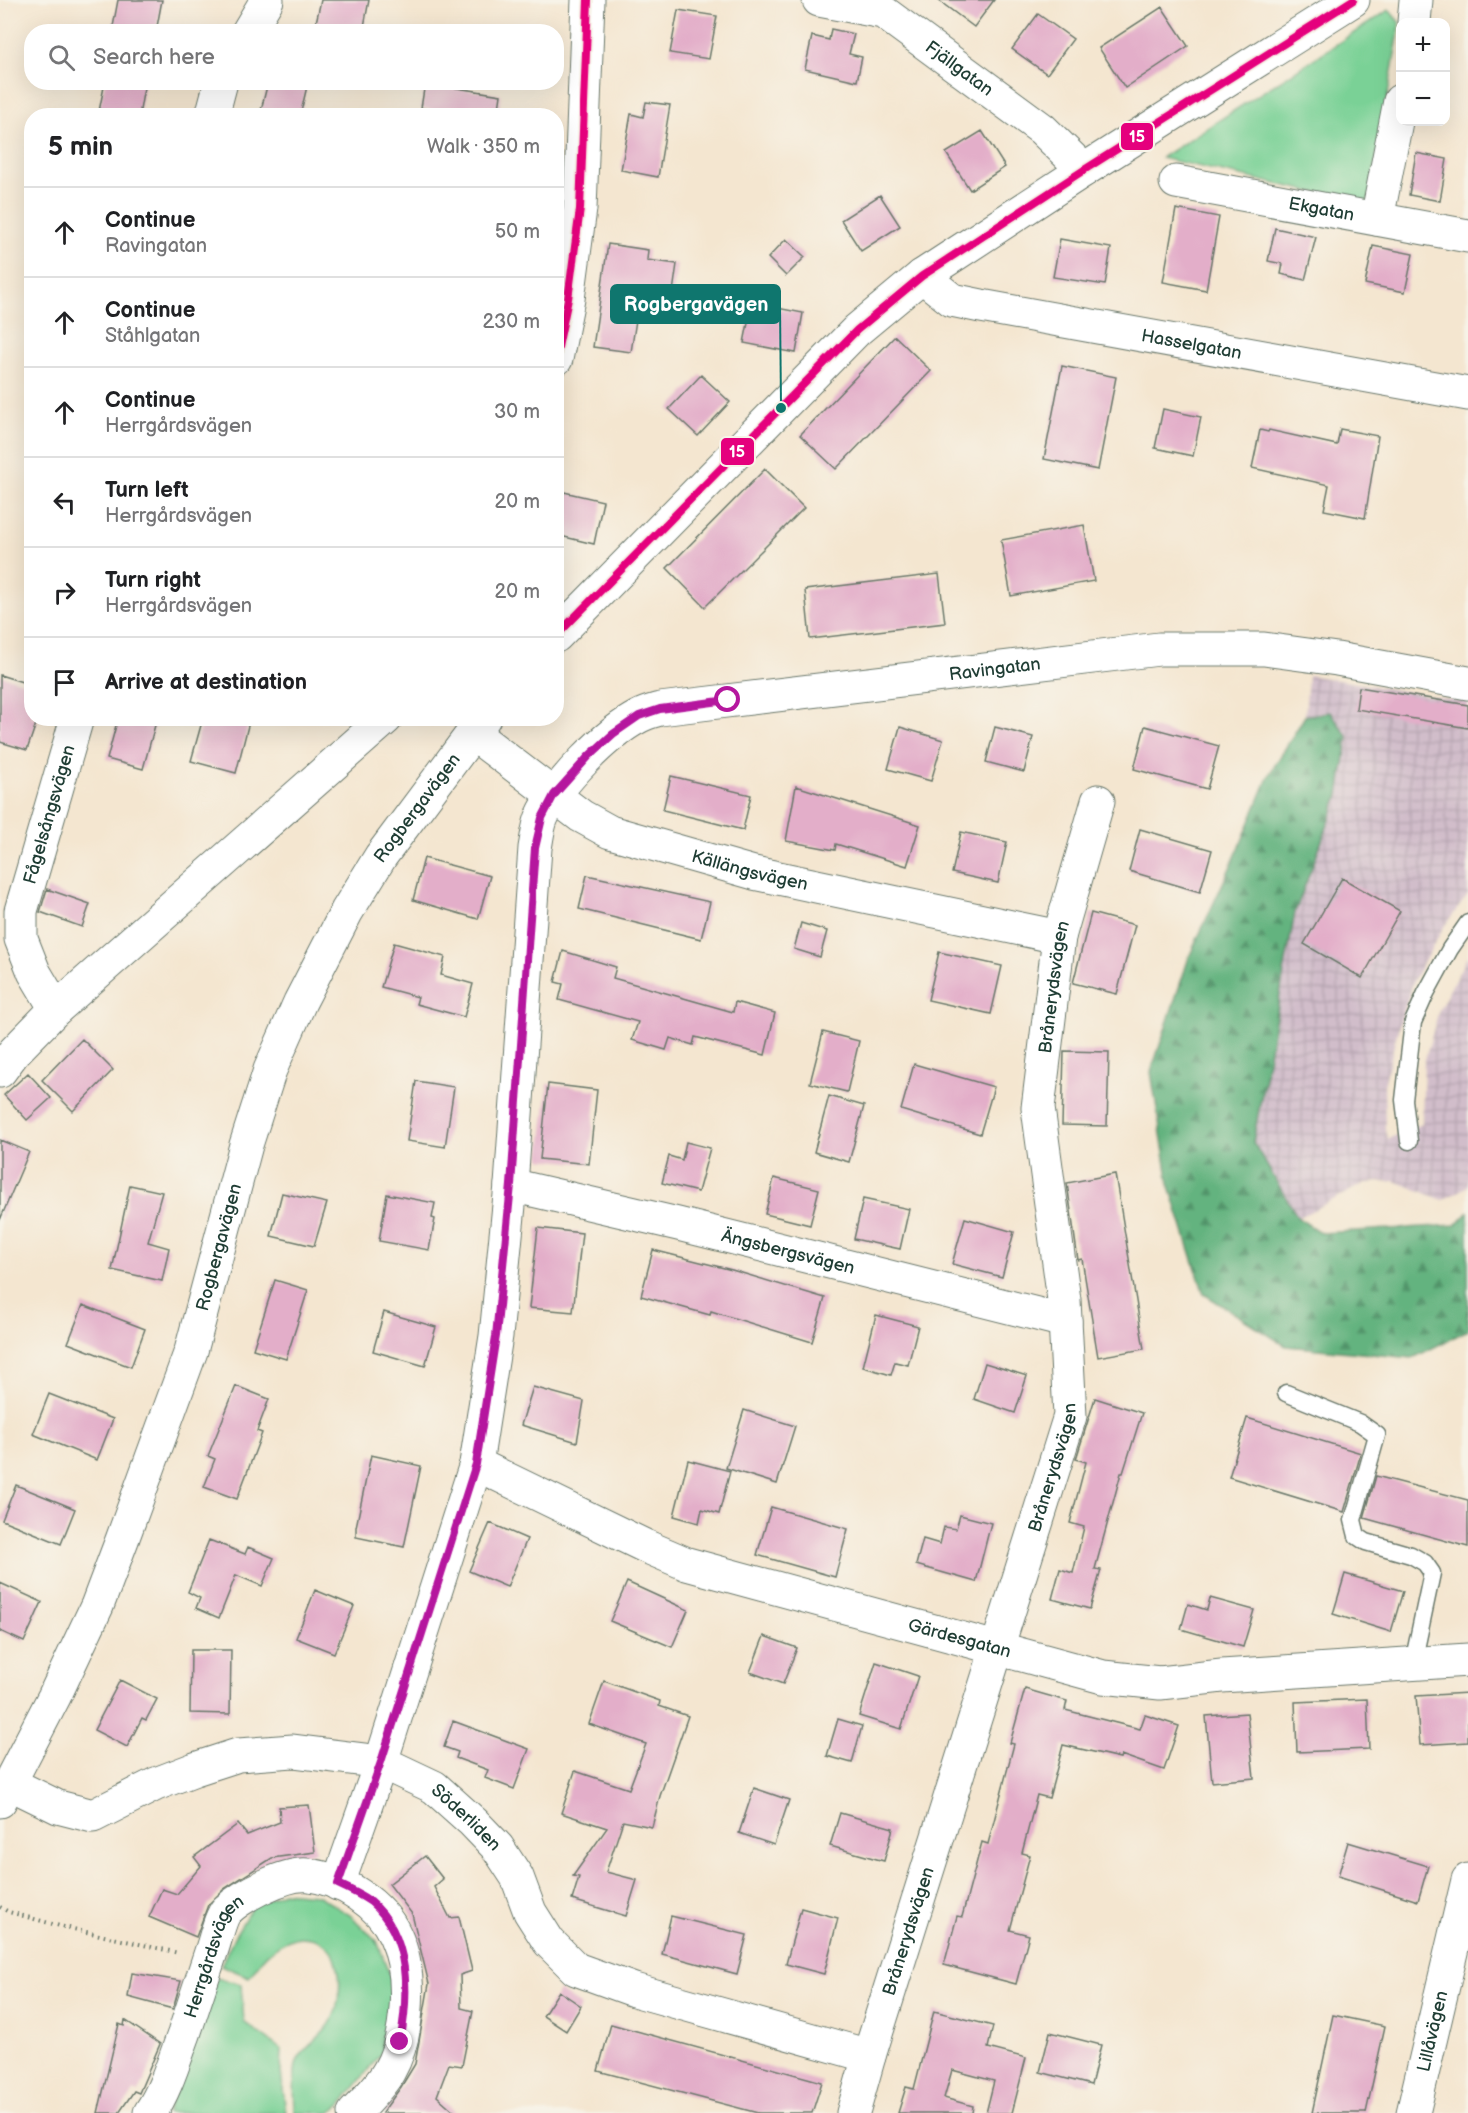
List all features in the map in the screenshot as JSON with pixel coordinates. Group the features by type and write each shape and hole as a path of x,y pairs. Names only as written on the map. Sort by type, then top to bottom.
{"street":[{"path":"253,24 267,0"},
{"name":"Fjällgatan","path":"819,0 883,12 1042,129 1084,170"},
{"path":"564,627 857,330 922,276 1084,170 1353,0"},
{"path":"1414,18 1416,0"},
{"path":"564,319 580,209 585,2"},
{"path":"214,108 219,90"},
{"path":"1377,219 1396,126"},
{"name":"Ekgatan","path":"1176,182 1468,236"},
{"name":"Hasselgatan","path":"922,276 952,300 1468,394"},
{"name":"Ravingatan","path":"381,1762 476,1464 496,1336 511,1185 535,848 542,818 554,795 589,756 613,734 639,716 660,709 1160,650 1264,649 1337,659 1468,683"},
{"name":"Fågelsångsvägen","path":"56,1009 34,972 21,939 21,912 75,726"},
{"path":"0,1071 14,1052 56,1009 377,726"},
{"name":"Källängsvägen","path":"478,726 554,795 581,816 610,832 754,873 1059,937"},
{"name":"Rogbergavägen","path":"5,1792 54,1697 97,1606 153,1456 191,1350 246,1145 274,1060 300,1002 347,911 381,856 478,726"},
{"name":"Brånerydsvägen","path":"853,2113 1070,1416 1064,1300 1038,1108 1059,937 1098,801"},
{"name":"Ängsbergsvägen","path":"511,1185 678,1224 1065,1322"},
{"name":"Gärdesgatan","path":"476,1464 687,1564 1104,1677 1160,1683 1222,1676 1468,1660"},
{"name":"Söderliden","path":"5,1792 93,1816 156,1784 238,1755 293,1751 381,1762 434,1787 498,1848 517,1877 530,1912 549,1942 576,1969 634,1990 869,2056"},
{"path":"338,1884 381,1762"},
{"name":"Herrgårdsvägen","path":"150,2113 171,2072 225,1912 250,1893 277,1881 308,1874 338,1884 371,1903 396,1935 406,1979 406,2014 400,2042 389,2072 354,2113"},
{"name":"Lillåvägen","path":"1413,2113 1468,1880"}],"lane":[{"path":"1409,1141 1404,1100 1413,1022 1450,949 1468,923"},
{"path":"1286,1394 1360,1423 1377,1435 1353,1520 1357,1536 1366,1542 1411,1555 1425,1563 1432,1573 1413,1663"}],"path":[{"path":"0,1907 9,1912 60,1926 174,1951"}],"shaded area":[{"path":"1308,675 1468,702 1468,895 1445,925 1414,979 1384,1085 1385,1130 1388,1139 1422,1124 1424,1063 1439,1010 1468,955 1468,1186 1443,1200 1395,1181 1365,1183 1298,1218 1253,1142 1295,912 1339,795 1330,712 1305,716"}],"green space":[{"path":"1389,10 1396,18 1396,48 1369,200 1362,203 1161,158"},
{"path":"1330,712 1348,737 1339,795 1295,912 1253,1142 1298,1218 1321,1233 1456,1225 1468,1212 1468,1330 1413,1358 1286,1346 1204,1294 1169,1184 1151,1072 1189,957 1239,848 1269,775 1305,716"},
{"path":"283,1892 317,1895 350,1915 377,1941 392,1981 392,2005 382,2052 341,2105 330,2113 295,2113 294,2087 297,2062 329,2026 336,2010 340,1985 339,1972 330,1950 322,1942 297,1937 270,1951 249,1977 221,1965 253,1905"},
{"path":"216,1978 241,1984 244,2022 282,2050 281,2072 286,2113 167,2113"}],"building":[{"path":"118,0 162,0 158,24 114,24"},
{"path":"321,0 369,0 364,24 316,24"},
{"path":"938,0 994,0 974,27"},
{"path":"1162,7 1188,46 1125,88 1099,48"},
{"path":"678,10 717,16 709,59 670,53"},
{"path":"1038,14 1073,39 1047,74 1012,49"},
{"path":"831,29 854,34 849,54 862,57 857,81 805,69 812,36 829,40"},
{"path":"103,90 144,90 140,108 100,108"},
{"path":"266,90 306,90 302,108 262,108"},
{"path":"424,90 469,90 501,95 499,108 421,108"},
{"path":"646,102 670,105 658,177 621,170 631,114 643,117"},
{"path":"982,131 1005,167 970,190 946,153"},
{"path":"1416,153 1447,159 1440,201 1409,195"},
{"path":"880,195 900,226 861,251 841,220"},
{"path":"1176,209 1219,217 1206,290 1163,282"},
{"path":"1275,228 1316,237 1305,280 1281,274 1283,264 1268,261"},
{"path":"786,239 805,257 786,276 768,258"},
{"path":"1060,239 1111,248 1105,285 1053,277"},
{"path":"608,244 648,250 647,260 677,264 671,306 639,301 631,352 593,347"},
{"path":"1373,246 1413,254 1405,292 1365,284"},
{"path":"762,305 803,313 796,353 744,343 749,318 759,320"},
{"path":"895,336 931,371 836,469 800,435"},
{"path":"1062,366 1116,377 1098,470 1044,459"},
{"path":"701,375 730,402 698,436 669,409"},
{"path":"1163,409 1201,417 1193,456 1155,448"},
{"path":"1340,429 1378,436 1365,518 1324,510 1329,485 1252,468 1260,430 1337,445"},
{"path":"765,469 804,508 705,607 667,568"},
{"path":"564,492 603,501 594,544 564,537"},
{"path":"1084,525 1094,581 1011,596 1001,540"},
{"path":"939,574 945,623 810,639 805,590"},
{"path":"0,675 24,682 24,726 35,726 27,750 0,742"},
{"path":"1359,687 1468,705 1468,728 1356,709"},
{"path":"116,726 155,726 143,769 107,759"},
{"path":"201,726 248,726 236,773 191,761"},
{"path":"1145,726 1219,746 1207,789 1134,769"},
{"path":"900,727 943,740 931,781 888,769"},
{"path":"995,727 1033,737 1024,772 986,762"},
{"path":"671,776 751,795 743,830 663,810"},
{"path":"796,786 920,825 907,866 836,844 835,850 786,841"},
{"path":"1140,829 1212,850 1200,892 1129,871"},
{"path":"961,832 1007,842 998,883 952,873"},
{"path":"424,858 490,876 478,919 413,900"},
{"path":"587,875 710,902 701,939 579,909"},
{"path":"1342,878 1400,911 1362,978 1304,944"},
{"path":"47,889 90,904 82,927 40,912"},
{"path":"1091,913 1135,925 1117,994 1073,983"},
{"path":"801,923 827,931 820,957 794,949"},
{"path":"394,943 445,957 441,975 473,984 464,1017 416,1004 418,997 381,987"},
{"path":"563,951 616,967 613,978 733,1012 735,1002 775,1013 765,1055 695,1037 693,1045 670,1038 666,1050 632,1040 638,1022 559,1000 563,984 555,982"},
{"path":"939,952 1002,966 991,1014 928,1000"},
{"path":"823,1032 859,1041 847,1092 810,1083"},
{"path":"82,1039 113,1070 73,1111 42,1080"},
{"path":"1064,1051 1109,1052 1107,1126 1062,1125"},
{"path":"914,1064 994,1087 980,1134 901,1110"},
{"path":"28,1073 51,1098 27,1120 4,1095"},
{"path":"416,1081 454,1087 445,1147 407,1141"},
{"path":"548,1084 597,1090 589,1164 540,1159"},
{"path":"829,1096 864,1106 849,1162 814,1152"},
{"path":"0,1140 29,1152 0,1220"},
{"path":"686,1142 710,1148 698,1192 662,1183 669,1156 682,1160"},
{"path":"1115,1174 1144,1349 1098,1357 1082,1259 1078,1260 1067,1183"},
{"path":"774,1178 819,1189 810,1225 765,1214"},
{"path":"130,1185 162,1192 148,1242 169,1248 162,1281 112,1270"},
{"path":"282,1193 327,1203 314,1246 271,1236"},
{"path":"387,1194 435,1203 432,1218 435,1219 429,1250 379,1241"},
{"path":"863,1199 909,1209 900,1249 854,1239"},
{"path":"965,1218 1014,1232 1002,1277 952,1264"},
{"path":"538,1228 582,1233 573,1312 529,1308"},
{"path":"653,1250 732,1270 825,1298 812,1342 711,1311 710,1315 641,1296"},
{"path":"275,1280 308,1290 286,1359 253,1349"},
{"path":"83,1305 145,1329 131,1367 68,1343"},
{"path":"384,1312 436,1327 425,1366 373,1351"},
{"path":"876,1315 918,1326 908,1365 895,1362 891,1375 863,1367"},
{"path":"985,1363 1027,1376 1015,1413 974,1399"},
{"path":"236,1386 269,1399 257,1431 262,1433 237,1499 204,1487 215,1459 208,1456"},
{"path":"533,1387 584,1401 577,1442 521,1425"},
{"path":"49,1394 113,1419 97,1460 33,1434"},
{"path":"1095,1398 1142,1413 1123,1473 1121,1473 1095,1569 1101,1570 1090,1609 1052,1599 1060,1569 1073,1573 1084,1527 1070,1523 1086,1462 1076,1459"},
{"path":"744,1410 795,1426 777,1484 726,1468"},
{"path":"1247,1418 1361,1453 1344,1512 1229,1477"},
{"path":"371,1455 421,1466 404,1547 356,1537"},
{"path":"688,1460 730,1471 719,1514 702,1509 699,1523 674,1516"},
{"path":"1376,1476 1468,1500 1468,1547 1364,1518"},
{"path":"16,1485 75,1509 61,1544 2,1520"},
{"path":"771,1507 848,1529 835,1577 757,1555"},
{"path":"960,1515 991,1523 976,1582 916,1565 923,1539 940,1544 944,1527 956,1529"},
{"path":"490,1523 527,1539 507,1587 469,1571"},
{"path":"209,1540 245,1554 248,1547 274,1558 262,1586 236,1575 219,1618 196,1608 200,1598 188,1592"},
{"path":"1345,1574 1403,1591 1391,1632 1333,1614"},
{"path":"627,1582 688,1610 672,1647 610,1621"},
{"path":"0,1583 42,1602 24,1642 0,1631"},
{"path":"315,1590 354,1606 334,1653 296,1638"},
{"path":"1210,1598 1254,1610 1243,1647 1181,1629 1188,1604 1207,1610"},
{"path":"764,1636 797,1648 783,1684 750,1672"},
{"path":"191,1650 231,1650 230,1714 190,1713"},
{"path":"876,1662 918,1676 901,1729 859,1716"},
{"path":"120,1680 157,1699 146,1720 142,1718 127,1747 94,1730"},
{"path":"604,1681 660,1701 659,1706 688,1716 660,1796 652,1827 623,1821 606,1872 637,1880 626,1916 572,1900 579,1877 573,1876 607,1828 561,1813 575,1771 629,1789 646,1744 589,1724"},
{"path":"1025,1689 1067,1701 1065,1710 1140,1729 1145,1715 1179,1726 1164,1770 1121,1755 1120,1758 1063,1745 1049,1798 1037,1795 1022,1853 1030,1855 1010,1930 1029,1935 1016,1984 944,1965 957,1916 962,1917 982,1842 988,1844 1014,1744 1010,1743"},
{"path":"1468,1693 1468,1742 1420,1745 1416,1696"},
{"path":"1367,1699 1369,1749 1297,1752 1295,1702"},
{"path":"1247,1713 1254,1778 1212,1782 1206,1716"},
{"path":"838,1719 862,1726 852,1763 827,1756"},
{"path":"453,1721 529,1749 514,1789 485,1778 488,1770 456,1758 458,1752 444,1747"},
{"path":"754,1788 789,1800 774,1845 739,1833"},
{"path":"309,1805 315,1852 272,1858 224,1889 208,1905 196,1937 149,1917 162,1889 177,1894 201,1866 194,1857 238,1824 247,1835 280,1822 279,1807"},
{"path":"840,1813 893,1828 884,1861 830,1846"},
{"path":"1348,1842 1428,1866 1418,1901 1338,1876"},
{"path":"425,1856 443,1879 434,1887 450,1918 459,1917 472,1971 460,1975 461,2008 473,2011 462,2066 449,2064 437,2096 456,2113 382,2113 415,2064 429,1984 412,1914 389,1884"},
{"path":"801,1908 838,1918 824,1974 786,1964"},
{"path":"671,1916 747,1935 737,1974 662,1954"},
{"path":"132,1973 181,1981 173,2009 128,1997"},
{"path":"559,1991 581,2006 566,2031 543,2016"},
{"path":"934,2011 993,2026 988,2048 1026,2058 1012,2113 986,2113 994,2081 952,2070 944,2098 973,2106 972,2113 898,2113 906,2087 914,2089"},
{"path":"1333,2015 1385,2026 1366,2113 1312,2113"},
{"path":"125,2020 160,2044 139,2093 134,2091 119,2113 98,2113 119,2024 124,2026"},
{"path":"611,2024 822,2082 812,2113 758,2113 598,2071"},
{"path":"1050,2032 1101,2045 1091,2085 1040,2072"}],"transit line":[{"name":"15","path":"564,318 580,209 588,0"},
{"name":"15","path":"564,628 857,330 922,276 1084,170 1353,0"}],"place":[{"name":"Rogbergavägen","path":"781,408"}],"route":[{"path":"400,2042 406,2014 406,1979 396,1935 371,1903 338,1884 381,1762 476,1464 496,1336 511,1185 535,848 542,818 554,795 589,756 613,734 639,716 660,709 728,700"}]}
